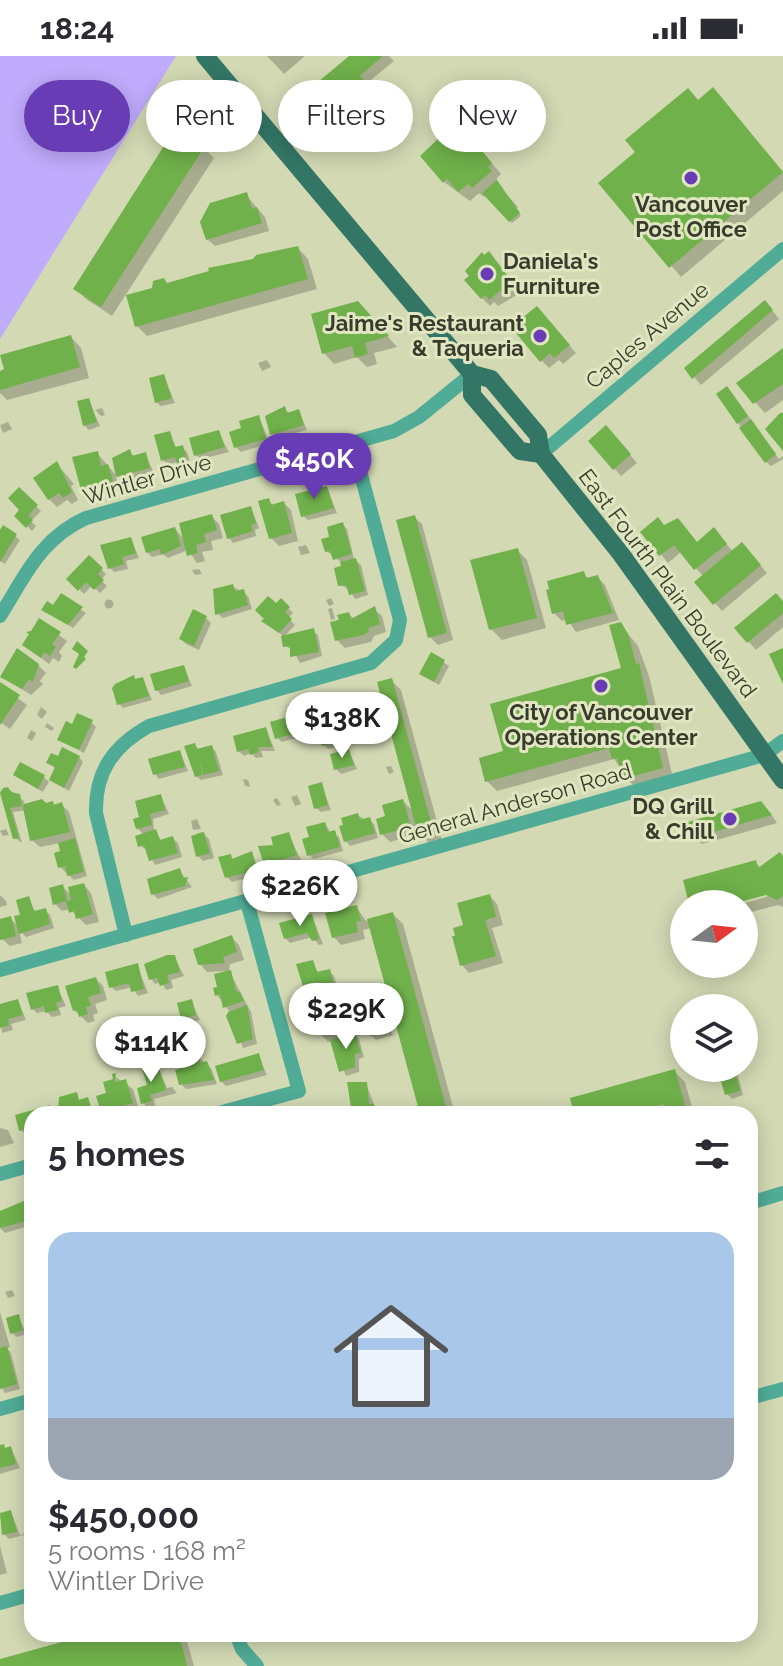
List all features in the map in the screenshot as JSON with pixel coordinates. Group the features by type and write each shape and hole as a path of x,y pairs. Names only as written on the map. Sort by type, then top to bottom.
{"main road":[{"name":"East Fourth Plain Boulevard","path":"205,56 472,374 491,379 538,435 541,454 621,554 783,780"}],"street":[{"name":"Caples Avenue","path":"541,454 783,249"},
{"name":"Wintler Drive","path":"0,616 46,544 62,529 86,518 394,431 419,417 472,374"},
{"path":"126,935 96,813 95,794 99,777 126,739 149,726 371,663 396,640 400,620 353,445"},
{"path":"764,755 783,741"},
{"name":"General Anderson Road","path":"0,970 764,755"},
{"path":"244,1106 299,1091 247,902"},
{"path":"0,1174 24,1167"},
{"path":"758,1201 783,1193"},
{"path":"758,1396 783,1389"},
{"path":"0,1409 24,1402"},
{"path":"0,1603 24,1596"},
{"path":"239,1642 257,1666"}],"shaded area":[{"path":"0,56 176,56 161,80 146,80 146,104 130,130 130,80 24,80 24,152 116,152 0,339"}],"building":[{"path":"349,56 383,56 360,76 363,80 320,80"},
{"name":"Vancouver Post Office","path":"713,87 783,172 669,268 598,183 635,152 625,140 688,88 698,100"},
{"path":"429,147 429,152 483,152 492,163 488,167 492,171 472,188 468,184 458,192 447,179 443,183 420,156"},
{"path":"160,152 201,152 101,307 73,289"},
{"path":"497,180 520,213 509,222 482,193"},
{"path":"247,192 252,209 257,207 262,223 206,240 200,222 210,203"},
{"path":"298,246 308,279 135,327 126,295 152,288 153,281 164,278 167,283 209,271 208,268"},
{"name":"Daniela's Furniture","path":"489,251 514,285 504,294 501,290 489,300 486,295 481,299 464,280 469,276 465,271 482,252 484,255"},
{"path":"765,300 773,310 692,379 684,368"},
{"path":"358,301 389,336 365,343 368,354 355,358 352,346 322,354 311,314"},
{"name":"Jaime's Restaurant & Taqueria","path":"537,306 570,345 554,358 550,353 540,362 511,327"},
{"path":"71,335 80,367 0,390 0,371 4,369 0,355"},
{"path":"783,348 783,384 753,404 736,383"},
{"path":"164,374 172,398 155,403 149,378"},
{"path":"727,386 748,416 737,424 716,394"},
{"path":"89,398 97,422 83,426 77,401"},
{"path":"285,406 287,413 299,409 304,425 270,435 265,416"},
{"path":"783,413 783,451 765,429"},
{"path":"259,415 266,439 234,448 229,432 241,428 239,421"},
{"path":"751,419 776,454 765,463 739,428"},
{"path":"606,425 631,454 613,470 588,441"},
{"path":"219,430 225,447 194,456 189,438"},
{"path":"170,431 175,447 183,445 187,461 177,464 175,457 161,461 154,435"},
{"path":"130,449 132,456 146,452 150,468 116,477 112,458"},
{"path":"98,451 101,466 108,464 113,482 81,490 72,457"},
{"path":"57,461 72,492 63,498 59,493 48,500 33,478"},
{"path":"327,486 334,508 301,517 295,494"},
{"path":"19,487 38,505 28,515 33,520 26,528 14,516 19,510 8,498"},
{"path":"269,498 271,505 284,501 292,533 269,539 258,501"},
{"path":"251,506 256,523 251,525 253,531 227,539 220,515"},
{"path":"212,514 217,530 204,534 206,542 196,545 198,553 187,556 179,523"},
{"path":"415,515 447,633 428,638 396,520"},
{"path":"658,517 664,525 678,518 697,542 714,527 727,544 694,570 674,545 659,556 640,532"},
{"path":"343,522 352,554 333,560 330,551 325,552 321,539 329,537 327,527"},
{"path":"3,525 17,534 0,562 0,530"},
{"path":"175,527 181,546 161,555 160,549 146,553 141,537"},
{"path":"131,537 136,553 122,557 124,564 108,569 100,545"},
{"path":"742,542 761,565 713,605 694,582"},
{"path":"518,548 537,618 489,630 470,560"},
{"path":"89,555 103,568 98,574 104,580 94,590 86,582 78,591 66,579"},
{"path":"356,558 365,591 349,595 346,585 338,586 334,568 341,566 340,562"},
{"path":"584,571 586,578 598,575 613,613 566,625 563,611 552,614 547,581"},
{"path":"233,584 235,591 244,589 248,605 215,615 213,589"},
{"path":"61,593 83,607 68,625 41,610 47,601 53,605"},
{"path":"776,593 783,601 783,613 747,643 734,628"},
{"path":"268,596 276,603 281,598 290,607 285,612 292,619 279,633 261,621 264,619 255,610"},
{"path":"375,606 380,624 368,628 369,632 363,635 335,641 330,622 339,620 337,615 349,612 351,619"},
{"path":"193,609 207,616 194,646 179,639"},
{"path":"39,618 61,632 52,644 56,647 50,656 44,652 41,658 22,645 29,634 26,632 31,631"},
{"name":"City of Vancouver Operations Center","path":"621,622 628,634 636,664 639,663 663,768 623,779 617,758 612,759 609,748 485,782 479,758 503,751 490,704 621,668 609,625"},
{"path":"314,628 319,652 290,657 290,646 283,647 281,636"},
{"path":"77,641 88,651 84,657 86,659 76,669 73,667 79,654 72,649"},
{"path":"17,648 39,664 33,682 29,679 22,689 0,677"},
{"path":"783,648 783,684 769,654"},
{"path":"431,652 445,660 434,682 419,674"},
{"path":"184,665 189,681 155,691 150,674"},
{"path":"134,675 135,679 143,677 149,696 117,705 112,688"},
{"path":"392,678 433,830 418,834 377,682"},
{"path":"0,682 20,695 0,725"},
{"path":"376,693 380,709 347,719 343,702"},
{"path":"337,707 342,723 333,725 338,741 322,746 315,720 328,716 326,710"},
{"path":"77,713 93,720 79,750 57,740 66,721 72,724"},
{"path":"301,713 306,730 275,739 270,722"},
{"path":"266,727 272,747 258,747 259,752 250,755 248,749 237,752 233,736"},
{"path":"195,743 197,749 212,745 219,771 203,775 199,759 202,775 195,777 184,746"},
{"path":"62,747 80,756 64,788 49,780 55,767 46,763 51,753 58,756"},
{"path":"349,749 354,765 334,770 330,754"},
{"path":"180,750 185,767 153,775 148,759"},
{"path":"20,762 45,775 38,789 13,775"},
{"path":"322,782 328,805 314,809 308,786"},
{"path":"8,787 11,792 20,794 22,806 10,808 19,838 13,839 0,793"},
{"path":"161,794 165,810 150,814 152,825 136,829 133,819 139,817 135,801"},
{"path":"42,799 46,803 53,801 54,805 62,802 70,832 30,841 24,804"},
{"path":"403,799 411,827 380,835 376,819 385,816 382,805"},
{"name":"DQ Grill & Chill","path":"761,801 772,815 693,838 688,822"},
{"path":"358,813 360,820 370,817 375,833 344,842 339,826 343,825 341,818"},
{"path":"325,822 328,832 335,830 340,847 307,856 302,839 309,837 306,827"},
{"path":"156,829 160,840 173,836 178,853 149,861 144,845 138,847 135,836"},
{"path":"204,832 210,853 196,857 191,836"},
{"path":"289,832 297,855 264,865 258,846 273,845 271,837"},
{"path":"75,838 84,872 67,876 65,866 58,868 54,853 60,851 58,843"},
{"path":"252,851 257,870 225,878 218,857 231,854 232,859"},
{"path":"780,852 783,856 783,896 777,900 766,895 758,897 758,890 686,890 683,880 756,860 758,868"},
{"path":"180,868 183,878 188,877 185,886 151,895 147,879"},
{"path":"84,883 93,914 76,919 74,911 69,913 66,901 53,905 49,888 63,884 67,901 71,900 68,887"},
{"path":"490,894 496,917 485,920 496,956 460,966 452,936 455,936 453,928 463,925 457,903"},
{"path":"29,896 34,911 46,908 50,924 19,934 14,916 20,915 16,900"},
{"path":"357,905 361,921 356,922 358,932 332,938 325,913"},
{"path":"393,912 446,1106 418,1106 367,919"},
{"path":"312,914 319,939 312,941 307,933 284,939 279,923"},
{"path":"11,916 16,936 0,940 0,919"},
{"path":"232,935 237,952 223,957 225,963 198,965 193,949"},
{"path":"175,955 180,972 167,975 169,983 160,986 157,978 149,980 144,964"},
{"path":"313,960 317,972 330,969 334,985 306,996 296,964"},
{"path":"138,963 144,989 131,992 129,983 109,988 105,972"},
{"path":"231,970 236,991 240,992 244,1001 223,1008 220,994 215,996 213,988 217,987 214,974"},
{"path":"96,977 101,993 88,997 91,1006 86,1007 88,1014 79,1017 77,1010 73,1011 65,986"},
{"path":"58,985 62,1001 56,1003 58,1010 45,1013 44,1006 31,1010 26,993"},
{"path":"330,996 332,1006 346,1002 351,1020 338,1024 339,1029 319,1035 313,1000"},
{"path":"18,999 23,1015 8,1019 9,1025 0,1028 0,1004"},
{"path":"192,999 196,1015 181,1019 177,1003"},
{"path":"247,1005 253,1039 237,1044 226,1016 228,1012"},
{"path":"386,1019 389,1031 370,1036 367,1024"},
{"path":"355,1032 361,1053 355,1054 355,1067 339,1072 330,1040"},
{"path":"259,1053 264,1070 220,1082 215,1066"},
{"path":"197,1054 200,1063 207,1061 214,1080 179,1085 175,1070 185,1067 183,1058"},
{"path":"158,1065 166,1090 150,1095 152,1101 141,1104 137,1088 147,1085 142,1069"},
{"path":"670,1070 670,1082 679,1082 685,1106 664,1104 572,1106 570,1098"},
{"path":"116,1073 115,1082 126,1079 133,1103 99,1106 96,1096 106,1093 103,1082 113,1079 112,1074"},
{"path":"347,1082 367,1082 369,1104 374,1106 351,1106"},
{"path":"721,1082 738,1082 740,1091 725,1095"},
{"path":"77,1092 79,1100 88,1097 91,1106 58,1106 59,1097"},
{"path":"24,1112 24,1130 19,1131 15,1115"},
{"path":"24,1201 24,1222 0,1228 0,1211"},
{"path":"19,1314 23,1330 10,1334 6,1318"},
{"path":"7,1346 17,1384 0,1389 0,1348"},
{"path":"4,1444 5,1448 11,1446 16,1464 0,1468 0,1445"},
{"path":"11,1510 17,1532 2,1535 0,1513"},
{"path":"62,1642 181,1642 187,1666 0,1666 0,1659"}],"place":[{"name":"Vancouver Post Office","path":"691,178"},
{"name":"Daniela's Furniture","path":"487,274"},
{"name":"Jaime's Restaurant & Taqueria","path":"540,336"},
{"name":"City of Vancouver Operations Center","path":"601,686"},
{"name":"DQ Grill & Chill","path":"730,819"}]}
